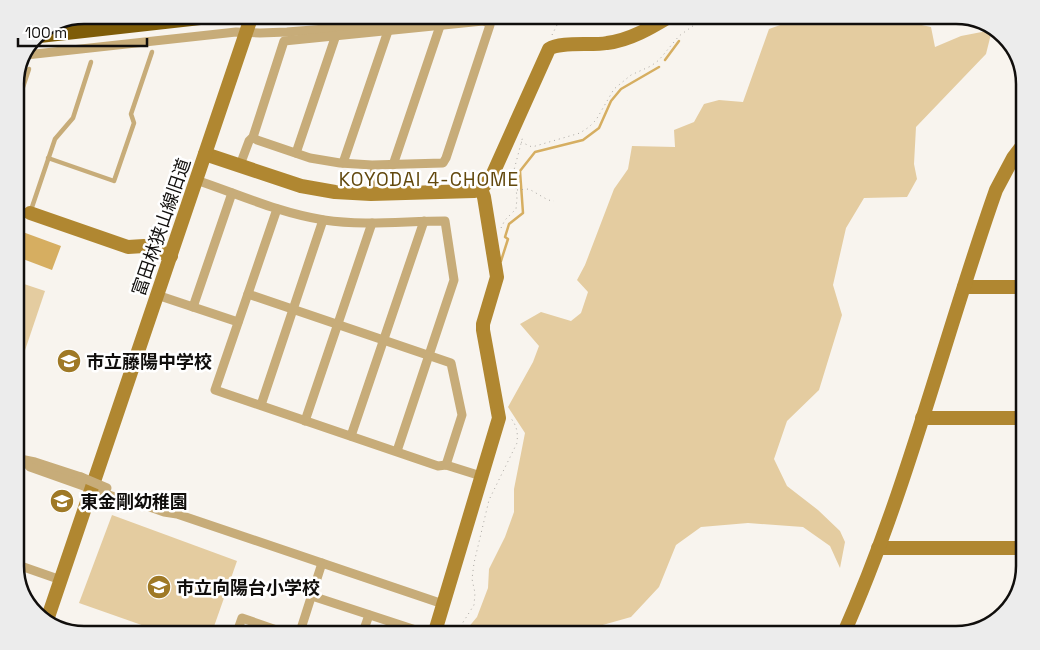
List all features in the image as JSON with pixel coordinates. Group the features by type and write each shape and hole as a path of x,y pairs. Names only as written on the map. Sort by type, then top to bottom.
{"highway":[{"path":"54,32 128,24"}],"street":[{"path":"32,54 236,32 248,24"},
{"path":"205,154 250,24"},
{"path":"254,24 287,32 387,24"},
{"path":"240,165 249,141 253,137 284,41 461,24"},
{"path":"253,137 310,158 343,163 393,165 444,162 490,24"},
{"path":"435,626 499,418 483,324 497,276 484,197 481,189 491,178 546,54 552,47 616,42 639,34 656,24"},
{"path":"393,165 440,26"},
{"path":"343,163 388,31"},
{"path":"296,153 336,35"},
{"name":"富田林狭山線旧道","path":"49,615 205,154 301,186 335,192 373,194 474,191 481,189"},
{"path":"847,626 878,548 996,190 1016,163"},
{"path":"196,180 277,209 324,220 372,222 445,221 454,280 397,451"},
{"path":"193,307 232,193"},
{"path":"277,209 215,390 438,466 446,465 481,476"},
{"path":"30,213 128,246 144,246 171,256"},
{"path":"260,406 324,220"},
{"path":"351,436 424,221"},
{"path":"306,421 372,222"},
{"path":"964,287 1016,287"},
{"path":"248,294 451,363 462,415 446,465"},
{"path":"157,295 238,322"},
{"path":"922,418 1016,418"},
{"path":"25,461 30,467 123,500 127,499 177,514 443,604"},
{"path":"25,461 35,462 81,477 107,488 167,508 177,514"},
{"path":"878,548 1016,548"},
{"path":"302,626 322,563"},
{"path":"24,567 61,580"},
{"path":"312,596 404,626"},
{"path":"365,626 369,615"},
{"path":"239,626 242,618 265,626"}],"lane":[{"path":"48,158 114,181 134,123 131,114 152,52"},
{"path":"24,211 30,213 55,139 73,118 92,62"},
{"path":"24,85 29,70"},
{"path":"372,165 373,194"}],"path":[{"path":"552,47 550,40 558,24"},
{"path":"501,234 505,220 516,208 514,170 521,142 532,147 580,132 589,127 596,120 614,89 631,75 659,60 679,36 696,24"},
{"path":"516,190 529,189 548,200 554,201"},
{"path":"461,626 474,605 476,593 472,579 474,563 489,500 517,443 518,434 515,424 504,409 498,405"}],"shaded area":[{"path":"783,24 917,24 931,27 935,47 961,36 985,31 991,35 986,54 916,127 914,164 917,179 907,197 864,198 846,228 833,285 842,315 819,390 787,421 774,459 787,486 818,510 840,531 845,542 840,568 830,546 803,527 748,523 701,527 676,545 659,587 631,617 599,626 470,626 477,617 488,588 489,569 505,537 514,512 514,489 525,433 508,407 533,362 539,346 520,324 541,312 571,321 581,313 588,292 577,280 585,265 614,189 628,169 632,146 675,147 674,130 694,122 704,104 719,100 743,102 769,29"},
{"path":"24,232 61,246 52,270 24,259"},
{"path":"24,284 45,291 24,353"},
{"path":"112,515 237,561 214,626 144,626 79,603"}],"waterway":[{"path":"665,60 679,41"},
{"path":"501,261 508,239 505,237 509,224 523,213 520,171 535,152 583,140 599,128 611,101 621,89 659,67"}],"place":[{"name":"市立藤陽中学校","path":"69,361"},
{"name":"東金剛幼稚園","path":"62,501"},
{"name":"市立向陽台小学校","path":"159,587"}],"district":[{"name":"KOYODAI 4-CHOME","path":"429,179"}]}
